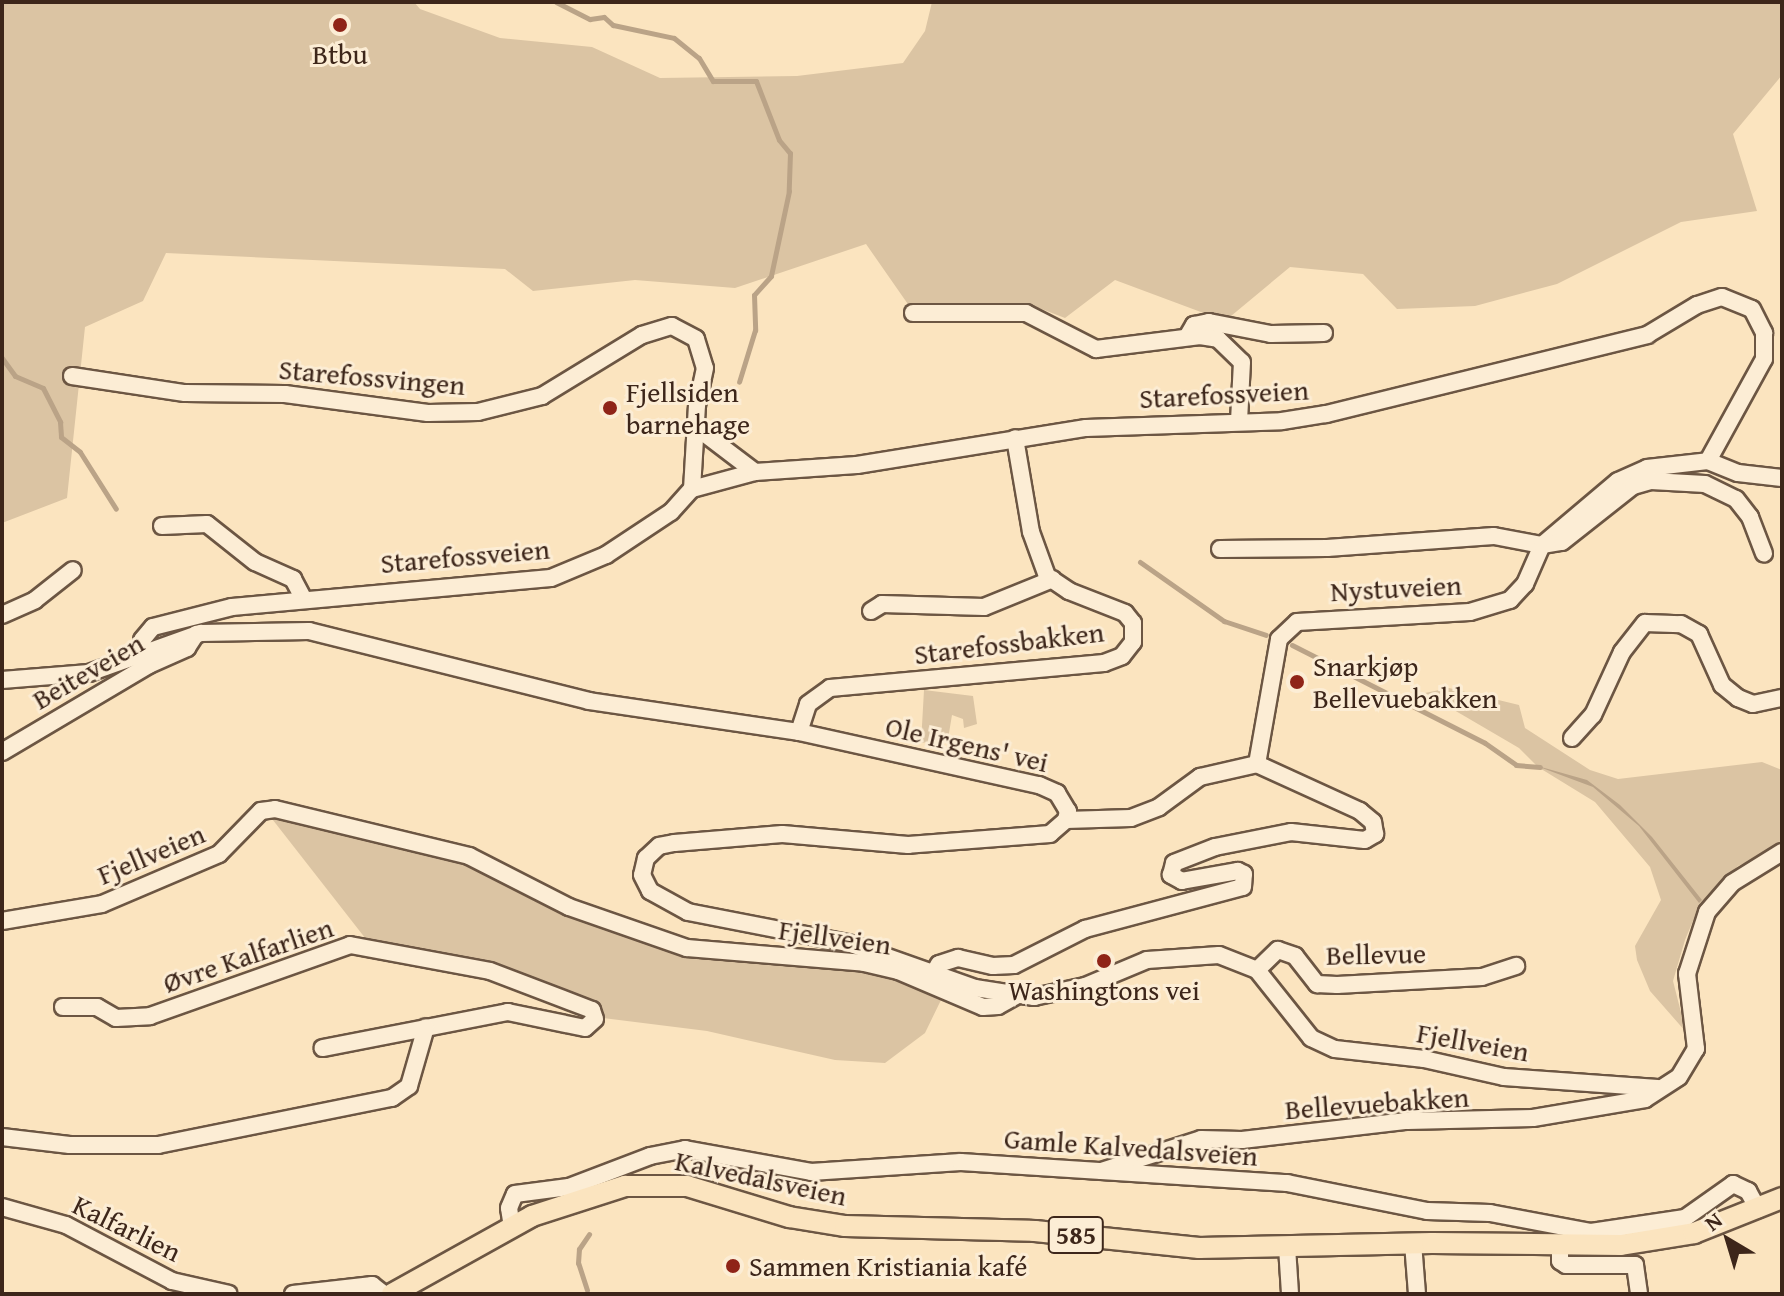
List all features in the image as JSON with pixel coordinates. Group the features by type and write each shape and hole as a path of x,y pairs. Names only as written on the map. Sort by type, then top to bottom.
{"main road":[{"name":"Kalvedalsveien","path":"392,1294 512,1227 578,1199 650,1184 687,1186 789,1217 845,1226 1035,1231 1199,1248 1413,1243 1560,1246 1647,1242 1694,1233 1782,1198"}],"street":[{"name":"Starefossveien","path":"144,652 142,640 153,627 302,596 551,578 606,555 671,512 692,489 755,472 857,465 1105,426 1326,414 1647,335 1722,297 1752,309 1764,333 1764,359 1708,461"},
{"path":"913,313 1026,313 1096,349 1187,337 1218,339 1242,362 1239,421"},
{"path":"1187,337 1194,325 1209,322 1271,334 1324,333"},
{"name":"Starefossvingen","path":"72,376 185,393 285,394 428,413 478,412 542,396 642,335 672,326 696,339 704,356 692,489"},
{"path":"697,428 755,472"},
{"name":"Starefossbakken","path":"799,732 808,704 830,688 991,676 1104,663 1122,656 1133,642 1133,623 1125,613 1069,591 1053,579 1037,557 1015,438"},
{"path":"1542,545 1635,472 1708,461 1738,473 1782,478"},
{"path":"1220,549 1327,548 1494,536 1542,545 1562,542 1633,486 1651,481 1705,484 1736,499 1764,553"},
{"path":"162,526 207,524 255,562 293,579 302,596"},
{"name":"Nystuveien","path":"1257,764 1276,651 1286,628 1312,618 1491,607 1510,600 1525,584 1542,545"},
{"path":"2,615 35,600 73,570"},
{"name":"Starefossbakken","path":"871,611 882,604 984,607 1053,579"},
{"path":"1572,738 1593,715 1622,652 1645,623 1681,624 1699,634 1722,685 1738,698 1753,704 1782,698"},
{"name":"Ole Irgens' vei","path":"2,680 67,678 196,634 309,631 589,701 799,732 1039,785 1065,801 1066,820"},
{"name":"Beiteveien","path":"2,752 187,648 196,634"},
{"path":"934,972 939,964 958,958 1014,965 1085,929 1243,887 1244,874 1238,871 1193,880 1171,875 1174,863 1215,847 1291,832 1365,840 1375,834 1373,822 1360,811 1257,764 1200,777 1159,807 1131,818 1066,820 1050,834 1023,840 893,845 763,835 674,843 659,846 646,858 642,875 650,891 688,912 848,943 975,988 1016,996"},
{"name":"Fjellveien","path":"2,921 102,904 219,854 261,811 275,809 469,856 569,907 687,948 864,963 988,1007 1016,996 1061,994 1170,956 1219,955 1257,970 1311,1038 1335,1049 1424,1059 1504,1077 1658,1088"},
{"name":"Bellevuebakken","path":"1100,1172 1201,1139 1567,1114 1623,1106 1679,1077 1696,1049 1687,974 1707,912 1732,883 1782,852"},
{"name":"Øvre Kalfarlien","path":"63,1007 97,1007 120,1018 150,1016 350,945 490,971 592,1010 595,1019 585,1028 508,1012 322,1048"},
{"name":"Bellevue","path":"1257,970 1278,950 1295,956 1317,984 1482,977 1516,966"},
{"path":"2,1137 70,1145 158,1145 392,1098 409,1086 426,1027"},
{"name":"Gamle Kalvedalsveien","path":"512,1227 509,1208 515,1194 569,1187 650,1156 685,1149 811,1172 961,1162 1287,1183 1427,1211 1490,1213 1591,1232 1685,1218 1733,1184 1748,1191 1758,1209"},
{"name":"Kalfarlien","path":"2,1207 66,1225 172,1281 229,1294"},
{"path":"1413,1243 1417,1294"},
{"path":"1560,1246 1560,1261 1566,1265 1635,1265 1639,1294"},
{"path":"1287,1247 1290,1294"},
{"path":"293,1294 372,1285 384,1294"}],"shaded area":[{"path":"2,2 414,2 420,9 500,38 592,47 660,78 797,76 903,63 925,31 932,2 1782,2 1782,75 1733,134 1757,211 1681,222 1557,284 1475,306 1397,309 1363,274 1290,267 1225,321 1115,280 1065,318 1039,308 912,310 866,244 735,288 635,280 533,291 505,269 166,253 143,301 85,327 67,498 2,523"},
{"path":"1449,688 1519,705 1525,728 1590,770 1618,779 1762,762 1782,770 1782,845 1738,866 1700,904 1685,940 1673,981 1686,1032 1650,991 1637,960 1635,946 1661,900 1650,867 1595,802 1538,767 1519,748 1425,693"},
{"path":"924,690 973,696 977,724 964,728 963,719 952,715 948,739 921,743"},
{"path":"1534,765 1587,780 1620,805 1652,837 1702,900 1699,903 1639,826 1593,787"},
{"path":"269,815 425,844 673,951 869,964 926,985 941,1000 925,1033 885,1063 835,1060 707,1031 603,1018 591,1006 369,943"}],"waterway":[{"path":"556,2 590,19 604,17 613,25 674,38 699,58 713,81 756,81 779,140 790,153 789,191 771,276 754,295 755,330 739,382"},
{"path":"2,358 15,376 43,388 60,422 61,437 80,452 116,509"},
{"path":"1140,562 1224,621 1266,635"},
{"path":"1292,645 1485,743 1516,765 1540,767"},
{"path":"587,1290 578,1263 579,1249 589,1234"}],"place":[{"name":"Btbu","path":"340,25"},
{"name":"Fjellsiden barnehage","path":"610,408"},
{"name":"Snarkjøp Bellevuebakken","path":"1297,682"},
{"name":"Washingtons vei","path":"1104,961"},
{"name":"Sammen Kristiania kafé","path":"733,1266"}]}
